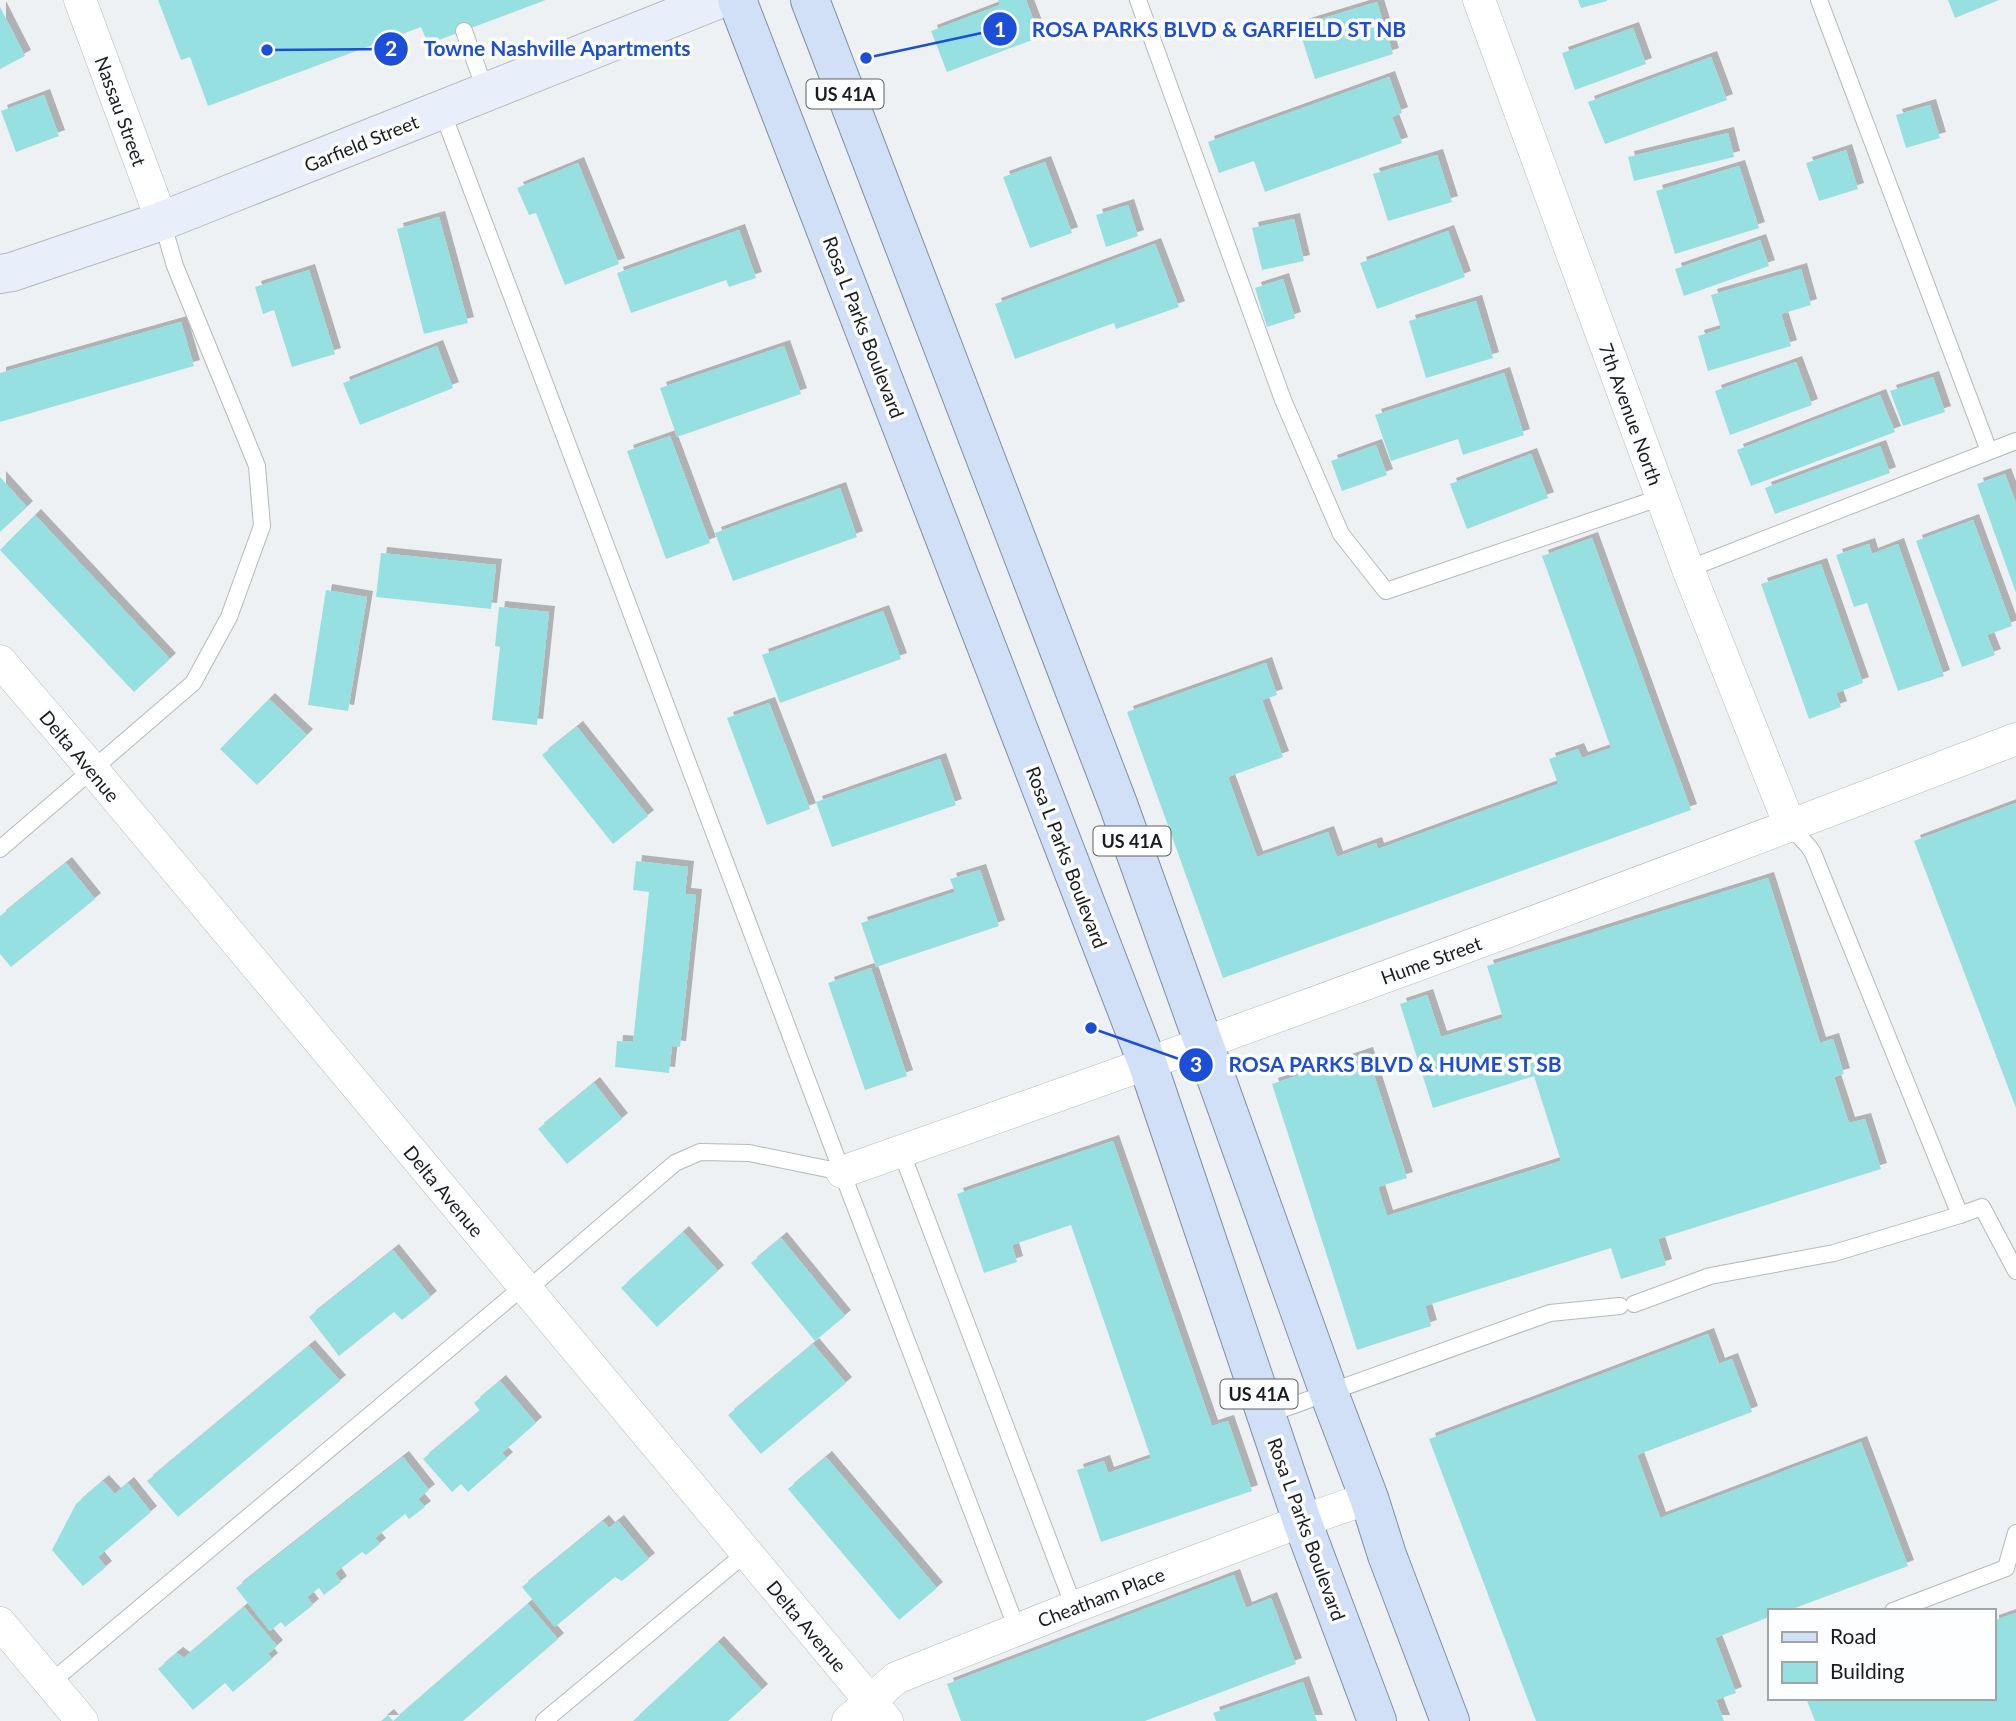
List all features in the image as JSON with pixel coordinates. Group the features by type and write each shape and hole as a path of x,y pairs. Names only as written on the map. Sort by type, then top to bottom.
{"main road":[{"name":"Rosa L Parks Boulevard","path":"737,0 1148,1065 1302,1521 1377,1721"},
{"name":"US 41A","path":"810,0 1118,804 1369,1498 1387,1555 1450,1721"}],"street":[{"name":"Nassau Street","path":"80,0 162,221"},
{"name":"Garfield Street","path":"0,274 162,221 717,0"},
{"name":"7th Avenue North","path":"1479,0 1688,569 1790,826"},
{"name":"Delta Avenue","path":"0,661 746,1553 869,1715"},
{"name":"Hume Street","path":"842,1172 1205,1044 2016,739"},
{"name":"Cheatham Place","path":"869,1715 896,1678 1074,1607 1369,1498"},
{"path":"0,1623 82,1721"}],"lane":[{"path":"1138,0 1283,400 1341,534 1386,590 1661,497"},
{"path":"1819,0 1989,451"},
{"path":"464,31 486,93"},
{"path":"442,111 1017,1629"},
{"path":"0,849 193,683 229,617 262,526 257,466 175,266 162,221"},
{"path":"1688,569 2016,441"},
{"path":"1790,826 1813,853 1959,1215"},
{"path":"901,1151 1074,1607"},
{"path":"50,1683 675,1163 700,1152 750,1153 842,1172"},
{"path":"1266,1415 1550,1313 1627,1305 1710,1276 1833,1253 1982,1208 2016,1271"},
{"path":"1898,1609 2006,1568 2016,1532"},
{"path":"544,1721 746,1553"}],"building":[{"path":"158,0 546,0 428,44 421,27 208,106 190,57 181,60"},
{"path":"998,0 1026,0 1040,37 947,72 931,31 1000,5"},
{"path":"1578,0 1607,0 1607,1 1581,8"},
{"path":"1948,0 1999,0 1955,18"},
{"path":"1377,2 1393,54 1315,79 1298,26"},
{"path":"0,7 25,56 0,69"},
{"path":"1633,28 1646,64 1575,90 1562,53"},
{"path":"1711,57 1727,100 1605,144 1588,102"},
{"path":"1389,77 1402,113 1392,117 1402,143 1265,192 1254,161 1219,173 1208,142"},
{"path":"44,95 59,136 16,152 1,111"},
{"path":"1930,105 1940,138 1906,148 1896,115"},
{"path":"1728,133 1734,157 1634,181 1628,157"},
{"path":"1846,150 1858,189 1819,201 1806,163"},
{"path":"1437,155 1452,202 1388,221 1373,174"},
{"path":"1045,162 1072,233 1030,248 1003,177"},
{"path":"578,163 619,264 565,285 536,213 529,215 517,188"},
{"path":"1739,166 1759,228 1675,254 1656,191"},
{"path":"1128,205 1138,236 1106,247 1096,215"},
{"path":"439,217 468,323 424,334 397,229"},
{"path":"1294,219 1304,261 1262,270 1252,228"},
{"path":"739,230 756,278 729,287 726,280 631,313 617,273"},
{"path":"1448,231 1465,277 1377,309 1360,263"},
{"path":"1760,240 1769,266 1684,296 1675,269"},
{"path":"1155,244 1179,307 1116,329 1114,323 1015,359 995,304"},
{"path":"1801,269 1811,305 1781,314 1791,346 1708,371 1698,336 1721,329 1711,295"},
{"path":"309,270 335,354 292,367 274,310 263,314 255,287"},
{"path":"1283,279 1295,318 1267,327 1255,288"},
{"path":"1476,301 1493,358 1426,378 1409,321"},
{"path":"181,322 194,366 0,422 0,373"},
{"path":"437,346 453,388 360,425 343,383"},
{"path":"784,346 801,394 677,437 660,388"},
{"path":"1796,362 1812,405 1730,435 1715,391"},
{"path":"1504,373 1524,435 1463,455 1458,439 1391,461 1375,415"},
{"path":"1933,377 1945,412 1903,426 1890,391"},
{"path":"1880,395 1895,432 1751,486 1737,450"},
{"path":"670,436 710,543 666,559 627,451"},
{"path":"1376,445 1387,475 1342,491 1331,461"},
{"path":"1880,446 1890,473 1775,514 1765,488"},
{"path":"1531,454 1548,498 1467,529 1450,484"},
{"path":"2005,474 2016,503 2016,593 1977,484"},
{"path":"0,477 27,507 0,532"},
{"path":"840,488 857,537 733,581 715,533"},
{"path":"35,515 170,659 134,692 0,550"},
{"path":"1973,520 2012,626 1987,635 1995,655 1962,667 1916,541"},
{"path":"1592,538 1691,810 1223,978 1127,712 1266,663 1277,695 1262,700 1283,757 1228,777 1257,857 1328,832 1337,857 1376,843 1378,849 1558,784 1549,759 1578,749 1582,758 1611,748 1542,556"},
{"path":"1869,544 1872,554 1898,544 1944,676 1898,691 1867,603 1854,607 1836,555"},
{"path":"381,553 496,565 491,609 376,597"},
{"path":"1821,564 1863,683 1836,693 1841,707 1809,719 1761,584"},
{"path":"326,590 367,597 348,711 308,705"},
{"path":"499,607 549,612 537,725 492,720 500,647 495,646"},
{"path":"883,611 901,659 780,703 762,655"},
{"path":"269,699 307,735 257,785 220,749"},
{"path":"769,703 810,809 767,825 727,718"},
{"path":"577,727 648,816 613,844 542,755"},
{"path":"940,759 956,805 832,847 816,802"},
{"path":"2016,803 2016,1108 1914,841"},
{"path":"636,861 688,867 685,894 696,895 680,1047 672,1046 669,1073 615,1067 617,1041 633,1042 649,892 633,890"},
{"path":"66,863 95,899 11,967 0,954 0,916"},
{"path":"980,870 999,926 876,967 861,923 955,892 950,879"},
{"path":"1768,878 1820,1043 1833,1039 1844,1074 1834,1077 1849,1123 1865,1119 1881,1169 1658,1239 1666,1265 1621,1279 1611,1248 1425,1306 1431,1326 1357,1350 1272,1084 1367,1053 1407,1178 1378,1187 1387,1216 1561,1161 1534,1076 1433,1108 1400,1004 1427,995 1441,1037 1503,1018 1487,966"},
{"path":"871,968 907,1076 865,1090 828,983"},
{"path":"594,1083 622,1119 567,1164 538,1129"},
{"path":"1113,1141 1212,1426 1228,1421 1252,1491 1101,1542 1077,1470 1104,1461 1108,1473 1151,1458 1071,1225 1012,1245 1017,1262 984,1273 957,1194"},
{"path":"683,1232 718,1271 657,1327 621,1288"},
{"path":"781,1238 845,1316 815,1341 751,1263"},
{"path":"393,1250 431,1297 402,1320 394,1312 339,1356 309,1317"},
{"path":"1708,1334 1719,1364 1732,1359 1752,1412 1637,1455 1660,1518 1861,1442 1908,1566 1792,1609 1768,1609 1768,1617 1715,1638 1736,1693 1716,1700 1724,1721 1536,1721 1429,1439"},
{"path":"813,1344 846,1383 761,1454 728,1415"},
{"path":"309,1346 340,1381 178,1517 147,1481"},
{"path":"500,1381 536,1423 502,1453 507,1458 468,1492 461,1484 452,1492 423,1459 480,1411 474,1403"},
{"path":"403,1457 429,1490 418,1499 425,1507 409,1519 405,1514 375,1538 380,1544 366,1555 362,1552 335,1573 341,1582 324,1595 319,1588 307,1597 313,1605 285,1627 281,1622 270,1631 236,1588"},
{"path":"826,1457 937,1588 899,1620 788,1489"},
{"path":"103,1481 115,1494 128,1483 151,1512 98,1557 106,1567 83,1586 52,1550 76,1504"},
{"path":"603,1521 609,1528 618,1521 649,1559 622,1581 615,1577 555,1627 522,1587"},
{"path":"1234,1575 1246,1608 1271,1598 1296,1664 1145,1721 961,1721 947,1684"},
{"path":"528,1604 558,1639 463,1721 393,1721"},
{"path":"244,1607 277,1646 268,1654 272,1659 233,1692 225,1683 193,1710 158,1669 177,1653 184,1658"},
{"path":"2016,1613 2016,1721 1815,1721 1807,1700 1995,1700 1995,1620"},
{"path":"718,1642 762,1690 728,1721 633,1721"},
{"path":"1303,1682 1317,1721 1216,1721 1213,1713"},
{"path":"388,1715 393,1721 381,1721"}],"place":[{"name":"Towne Nashville Apartments","path":"267,50"},
{"name":"ROSA PARKS BLVD & GARFIELD ST NB","path":"866,58"},
{"name":"ROSA PARKS BLVD & HUME ST SB","path":"1091,1028"}]}
